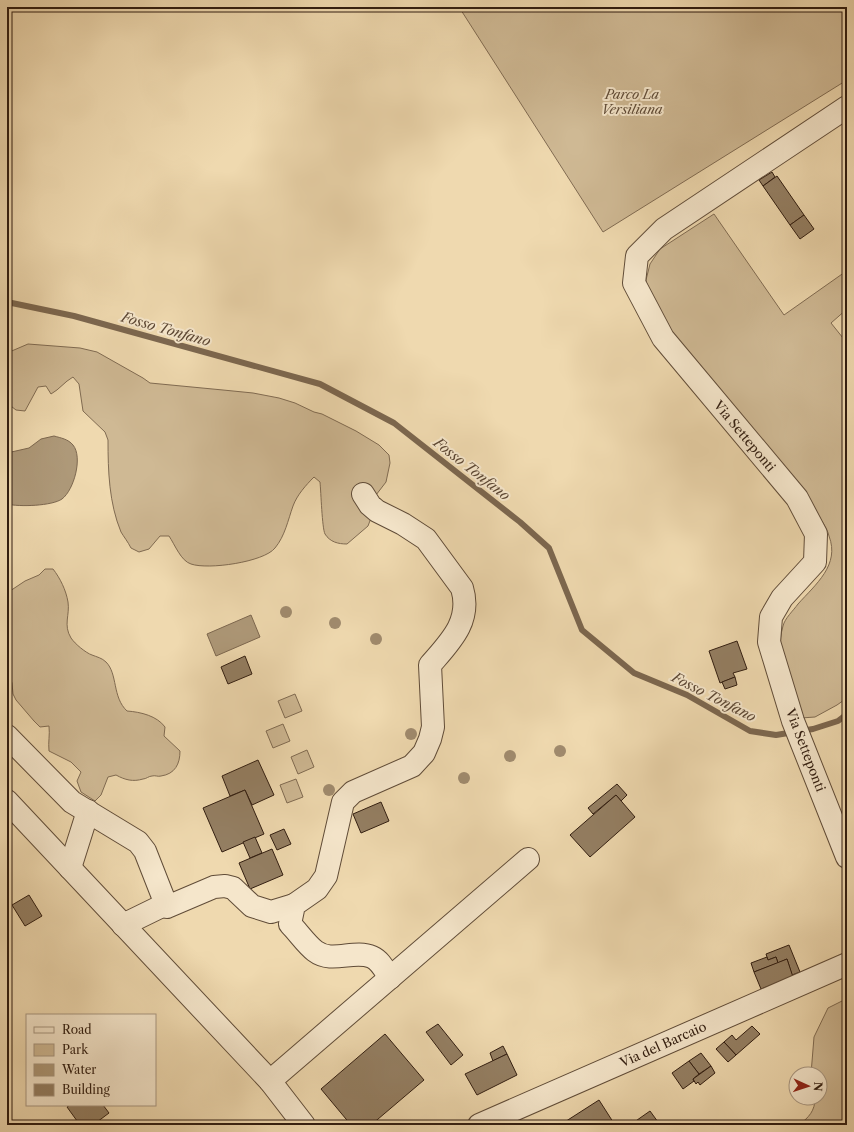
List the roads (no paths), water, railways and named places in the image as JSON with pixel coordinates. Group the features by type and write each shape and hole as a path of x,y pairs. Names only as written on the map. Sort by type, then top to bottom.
{"street":[{"name":"Via Setteponti","path":"847,107 664,229 637,256 634,283 663,338 797,498 816,534 815,562 782,598 772,617 769,642 793,721 847,857"},
{"path":"292,915 317,889 326,876 343,802 353,792 412,766 424,753 433,727 430,665 450,643 460,626 464,615 464,596 462,588 426,538 377,511 370,505 364,494"},
{"path":"7,736 72,802 138,842 145,851 167,907 214,887 225,886 233,888 252,906 271,912 292,915"},
{"path":"7,801 270,1081 304,1125"},
{"path":"70,868 88,811"},
{"path":"270,1081 528,859"},
{"path":"123,925 166,904"},
{"path":"292,915 315,952 329,957 359,955 372,957 380,963 390,978"},
{"name":"Via del Barcaio","path":"479,1125 847,964"}],"water":[{"path":"54,436 69,441 76,450 76,473 66,495 62,499 51,503 27,506 7,504 7,453 29,448 41,439"},
{"path":"251,615 260,637 216,656 207,634"}],"waterway":[{"name":"Fosso Tonfano","path":"7,302 74,316 320,384 394,423 520,522 549,548 582,630 634,673 687,695 750,731 776,735 813,729 838,721 847,714"}],"park label":[{"name":"Parco La Versiliana","path":"632,102"}]}
